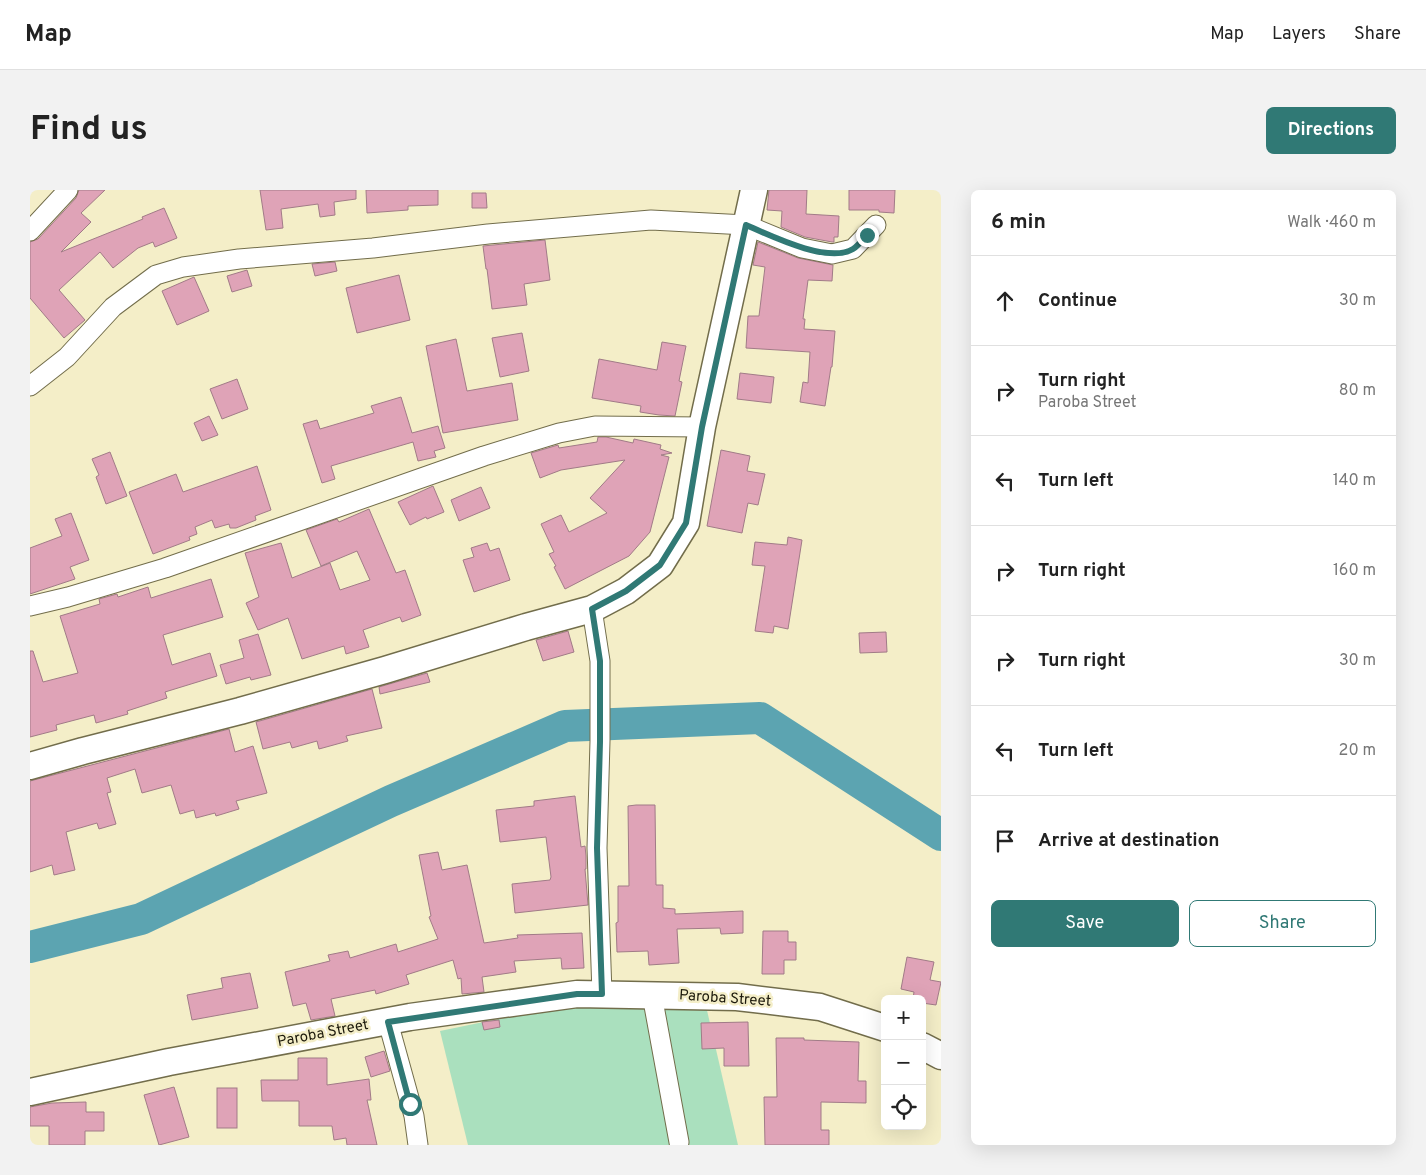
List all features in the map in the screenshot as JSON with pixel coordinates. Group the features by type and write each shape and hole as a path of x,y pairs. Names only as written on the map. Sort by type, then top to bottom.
{"main road":[{"path":"30,766 250,708 592,609 626,591 660,565 686,523 702,427 754,190"},
{"name":"Paroba Street","path":"30,1092 169,1062 388,1022 577,994 736,997 820,1007 863,1019 881,1026"},
{"path":"926,1048 941,1056"}],"street":[{"path":"30,231 68,190"},
{"path":"30,386 67,357 113,306 156,275 184,267 239,259 373,248 488,234 651,220 746,225 802,248 832,254 853,249 876,225"},
{"path":"30,606 68,597 165,568 484,456 560,433 596,426 702,427"},
{"path":"592,609 600,661 597,848 602,994"},
{"path":"652,995 679,1142"},
{"path":"388,1022 414,1116 418,1145"}],"green space":[{"path":"576,1003 706,1006 738,1145 468,1145 440,1031"}],"building":[{"path":"79,190 105,190 81,213 91,222 61,252 143,219 142,217 164,208 177,238 155,247 153,242 138,248 113,268 100,252 59,290 85,320 64,338 30,298 30,242 38,239 76,198"},
{"path":"260,190 356,190 356,199 334,202 335,215 320,217 318,204 281,209 283,228 266,230"},
{"path":"366,190 438,190 438,205 408,206 408,210 367,213"},
{"path":"769,190 807,190 806,214 839,216 838,237 834,237 834,242 832,242 805,237 781,227 782,211 767,210"},
{"path":"849,190 895,190 894,213 879,212 879,210 849,210"},
{"path":"472,193 486,193 487,208 472,208"},
{"path":"545,240 550,280 524,284 527,305 492,309 483,246"},
{"path":"758,242 798,258 833,265 832,281 808,280 803,319 805,319 804,329 835,331 832,367 825,406 800,402 803,382 808,383 810,352 746,348 748,316 759,316 765,267 753,265"},
{"path":"335,262 337,271 315,276 312,264"},
{"path":"247,270 252,286 232,292 227,276"},
{"path":"399,275 410,320 357,333 346,288"},
{"path":"194,277 209,311 177,325 162,291"},
{"path":"522,333 529,371 500,377 492,338"},
{"path":"456,339 467,391 512,383 518,420 443,433 426,346"},
{"path":"662,342 686,346 679,381 682,382 675,416 640,412 641,406 592,398 599,359 657,370"},
{"path":"740,373 774,377 771,403 737,399"},
{"path":"237,379 248,409 222,419 210,389"},
{"path":"401,397 412,433 438,426 445,448 434,451 436,457 418,461 413,442 331,466 335,479 322,483 303,424 317,420 320,429 374,413 371,406"},
{"path":"209,416 218,435 202,441 194,423"},
{"path":"598,437 633,443 634,439 661,445 660,449 672,453 661,455 669,457 650,532 629,556 565,589 549,554 554,552 541,524 561,515 569,532 607,513 590,498 625,460 561,470 540,478 531,453 558,445 559,448 597,442"},
{"path":"721,450 750,456 747,471 765,474 758,505 748,503 742,533 707,526"},
{"path":"110,452 127,496 106,504 96,477 99,475 92,459"},
{"path":"257,466 271,510 255,516 256,520 236,528 230,528 229,524 215,528 212,520 195,527 197,534 189,537 190,540 153,554 129,492 176,474 183,492"},
{"path":"433,486 444,512 427,519 426,517 410,525 398,502"},
{"path":"481,487 490,508 459,521 451,500"},
{"path":"369,509 396,573 405,570 421,615 402,622 400,617 363,630 369,647 346,654 344,646 302,659 288,618 258,630 246,603 259,597 245,553 281,543 292,578 330,563 340,590 370,580 357,551 321,566 306,530 337,519 339,522"},
{"path":"71,513 89,560 70,567 75,579 30,594 30,548 62,536 55,519"},
{"path":"788,537 802,540 788,629 774,626 773,633 755,631 765,566 752,565 755,542 787,545"},
{"path":"487,543 490,551 499,548 510,580 474,592 463,560 474,557 471,548"},
{"path":"211,579 223,617 163,635 172,665 210,653 217,676 165,692 167,698 127,711 128,714 96,723 94,715 56,725 57,730 30,737 30,651 33,651 43,682 78,673 60,616 100,604 99,599 117,594 118,597 148,587 151,598"},
{"path":"568,631 574,652 543,661 536,640"},
{"path":"886,632 887,652 860,653 859,633"},
{"path":"258,634 271,675 251,680 250,677 226,684 220,665 244,658 239,640"},
{"path":"427,673 430,682 380,694 379,687"},
{"path":"372,689 382,728 346,736 348,741 319,749 317,741 292,748 290,742 263,749 256,722"},
{"path":"229,729 235,752 253,746 267,793 236,801 239,809 216,816 215,813 196,818 194,810 180,814 171,785 142,793 135,769 107,778 111,792 107,793 116,824 99,829 97,823 66,832 75,870 54,875 52,865 30,872 30,781"},
{"path":"575,796 581,847 585,846 588,905 515,913 512,884 550,880 546,837 500,842 496,810 534,806 534,801"},
{"path":"655,805 656,885 663,885 663,908 675,909 675,914 743,911 743,933 721,934 720,928 677,929 679,963 649,965 648,951 617,952 618,886 629,886 628,806"},
{"path":"438,852 442,870 467,865 484,943 518,938 517,935 582,933 584,968 562,969 561,958 514,961 516,972 482,977 484,992 462,994 461,978 458,979 453,960 406,975 409,984 376,994 375,990 331,999 335,1016 311,1020 306,1003 293,1006 285,972 330,961 328,955 348,951 350,958 396,944 398,952 438,939 429,917 431,916 419,855"},
{"path":"763,931 788,931 788,942 796,942 796,960 784,960 784,974 762,974"},
{"path":"907,957 934,962 930,980 941,982 936,1005 926,1004 926,995 914,995 914,992 901,989"},
{"path":"250,973 258,1008 192,1020 187,995 223,988 221,978"},
{"path":"499,1020 500,1027 484,1030 482,1022"},
{"path":"748,1022 749,1066 724,1066 724,1048 702,1049 701,1023"},
{"path":"776,1038 859,1042 858,1081 866,1081 866,1103 821,1102 821,1130 829,1130 829,1145 765,1145 764,1097 777,1097"},
{"path":"384,1051 390,1071 371,1077 365,1057"},
{"path":"298,1058 327,1058 327,1085 369,1079 371,1100 367,1100 377,1145 347,1145 346,1138 334,1140 332,1126 299,1126 299,1101 262,1101 261,1080 298,1080"},
{"path":"174,1087 189,1137 159,1145 144,1095"},
{"path":"217,1088 237,1088 237,1128 217,1128"},
{"path":"86,1102 86,1112 104,1112 104,1131 85,1131 85,1145 49,1145 49,1126 30,1126 30,1107 52,1103"}],"waterway":[{"path":"30,947 141,919 391,801 565,726 760,718 941,835"}],"route":[{"path":"410,1104 388,1022 410,1017 577,994 602,994 597,848 600,661 592,609 626,591 660,565 686,523 702,427 746,225 802,248 832,254 853,249 867,235"}]}
